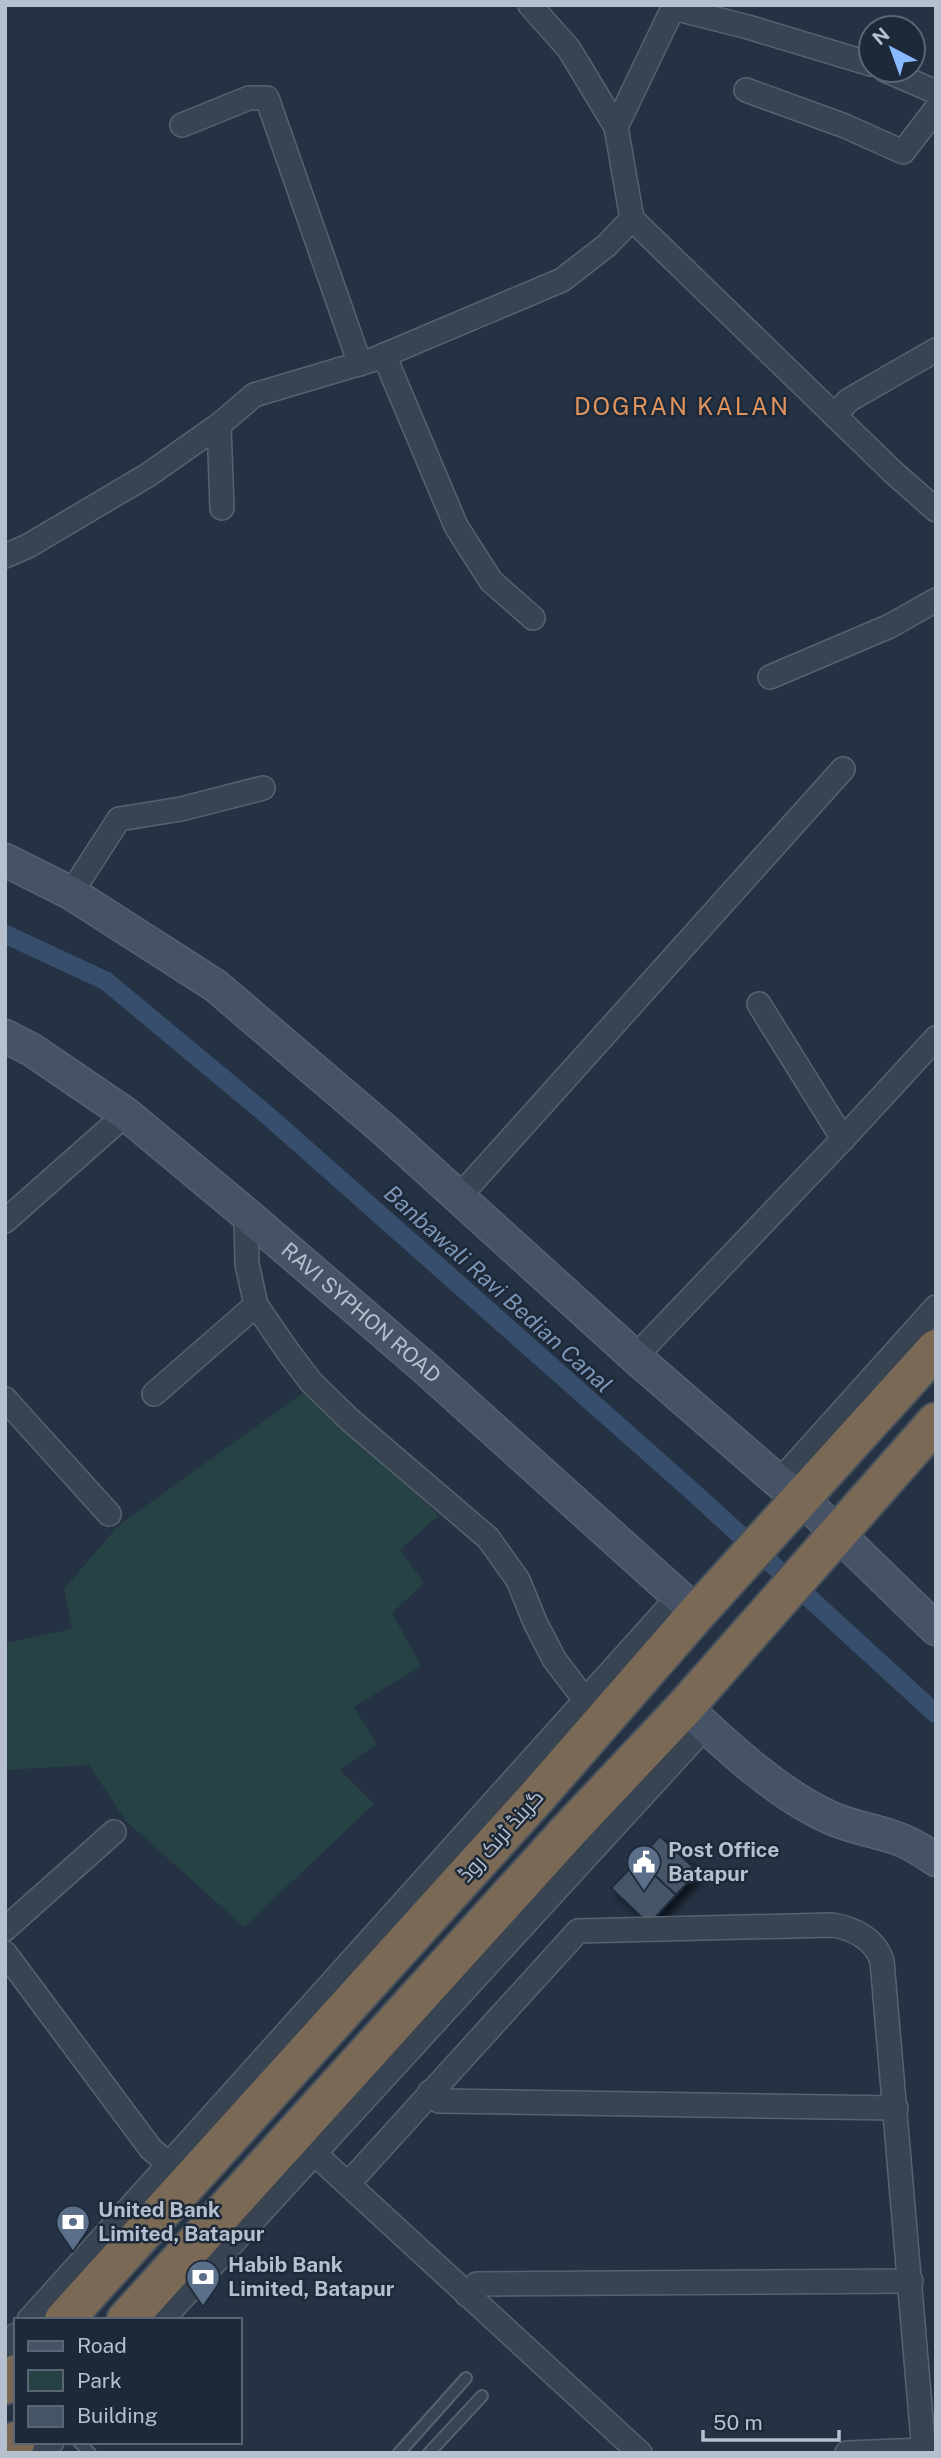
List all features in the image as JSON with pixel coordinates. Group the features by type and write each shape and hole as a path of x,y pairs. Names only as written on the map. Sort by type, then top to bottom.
{"highway":[{"name":"گرینڈ ٹرنک روڈ","path":"66,2318 535,1799 595,1709 694,1605 791,1495 936,1349"},
{"path":"128,2318 304,2144 571,1828 696,1716 746,1637 936,1422"},
{"path":"535,1799 571,1828"}],"street":[{"path":"530,5 569,49 616,127 632,219 936,510"},
{"path":"616,127 672,7 857,60"},
{"path":"917,84 936,92"},
{"path":"746,90 845,126 903,152 936,109"},
{"path":"182,125 249,98 267,98 360,364"},
{"path":"5,556 28,546 148,475 219,425 254,395 360,364 562,280 606,246 632,219"},
{"path":"834,415 849,400 936,351"},
{"path":"384,355 456,526 491,581 533,618"},
{"path":"219,425 222,508"},
{"path":"770,677 890,626 936,600"},
{"path":"458,1198 843,769"},
{"path":"71,893 119,819 181,809 263,788"},
{"path":"5,860 71,893 216,986 388,1133 791,1495 832,1540 936,1629"},
{"path":"759,1004 843,1139"},
{"name":"RAVI SYPHON ROAD","path":"5,1036 32,1050 126,1114 424,1367 694,1605"},
{"path":"635,1357 936,1038"},
{"path":"5,1221 126,1114"},
{"path":"31,2318 169,2164 595,1709 554,1659 535,1622 519,1580 488,1538 350,1420 311,1382 289,1353 257,1305 247,1264 246,1214"},
{"path":"154,1394 257,1305"},
{"path":"791,1495 936,1307"},
{"path":"5,1399 109,1514"},
{"path":"164,2318 304,2144 696,1716 774,1783 810,1807 856,1827 916,1846 936,1860"},
{"path":"5,1929 114,1832"},
{"path":"348,2184 578,1931 832,1925 860,1934 879,1952 882,1961 924,2452 847,2453"},
{"path":"5,1953 151,2150 169,2164"},
{"path":"430,2092 439,2101 896,2108"},
{"path":"304,2144 640,2453"},
{"path":"467,2295 477,2284 911,2281"}],"lane":[{"path":"399,2453 466,2378"},
{"path":"429,2453 482,2396"}],"green space":[{"path":"304,1392 439,1515 400,1550 424,1583 392,1613 421,1666 354,1707 377,1744 340,1770 374,1804 244,1927 126,1821 89,1765 5,1770 5,1643 72,1629 64,1589 118,1526"}],"building":[{"path":"660,1836 698,1872 676,1895 638,1860"},
{"name":"Post Office Batapur","path":"638,1860 676,1895 649,1924 611,1888"}],"waterway":[{"name":"Banbawali Ravi Bedian Canal","path":"5,934 106,981 266,1114 692,1491 936,1714"}],"place":[{"name":"Post Office Batapur","path":"644,1892"},
{"name":"United Bank Limited, Batapur","path":"73,2252"},
{"name":"Habib Bank Limited, Batapur","path":"203,2307"}],"district":[{"name":"DOGRAN KALAN","path":"682,407"}]}
